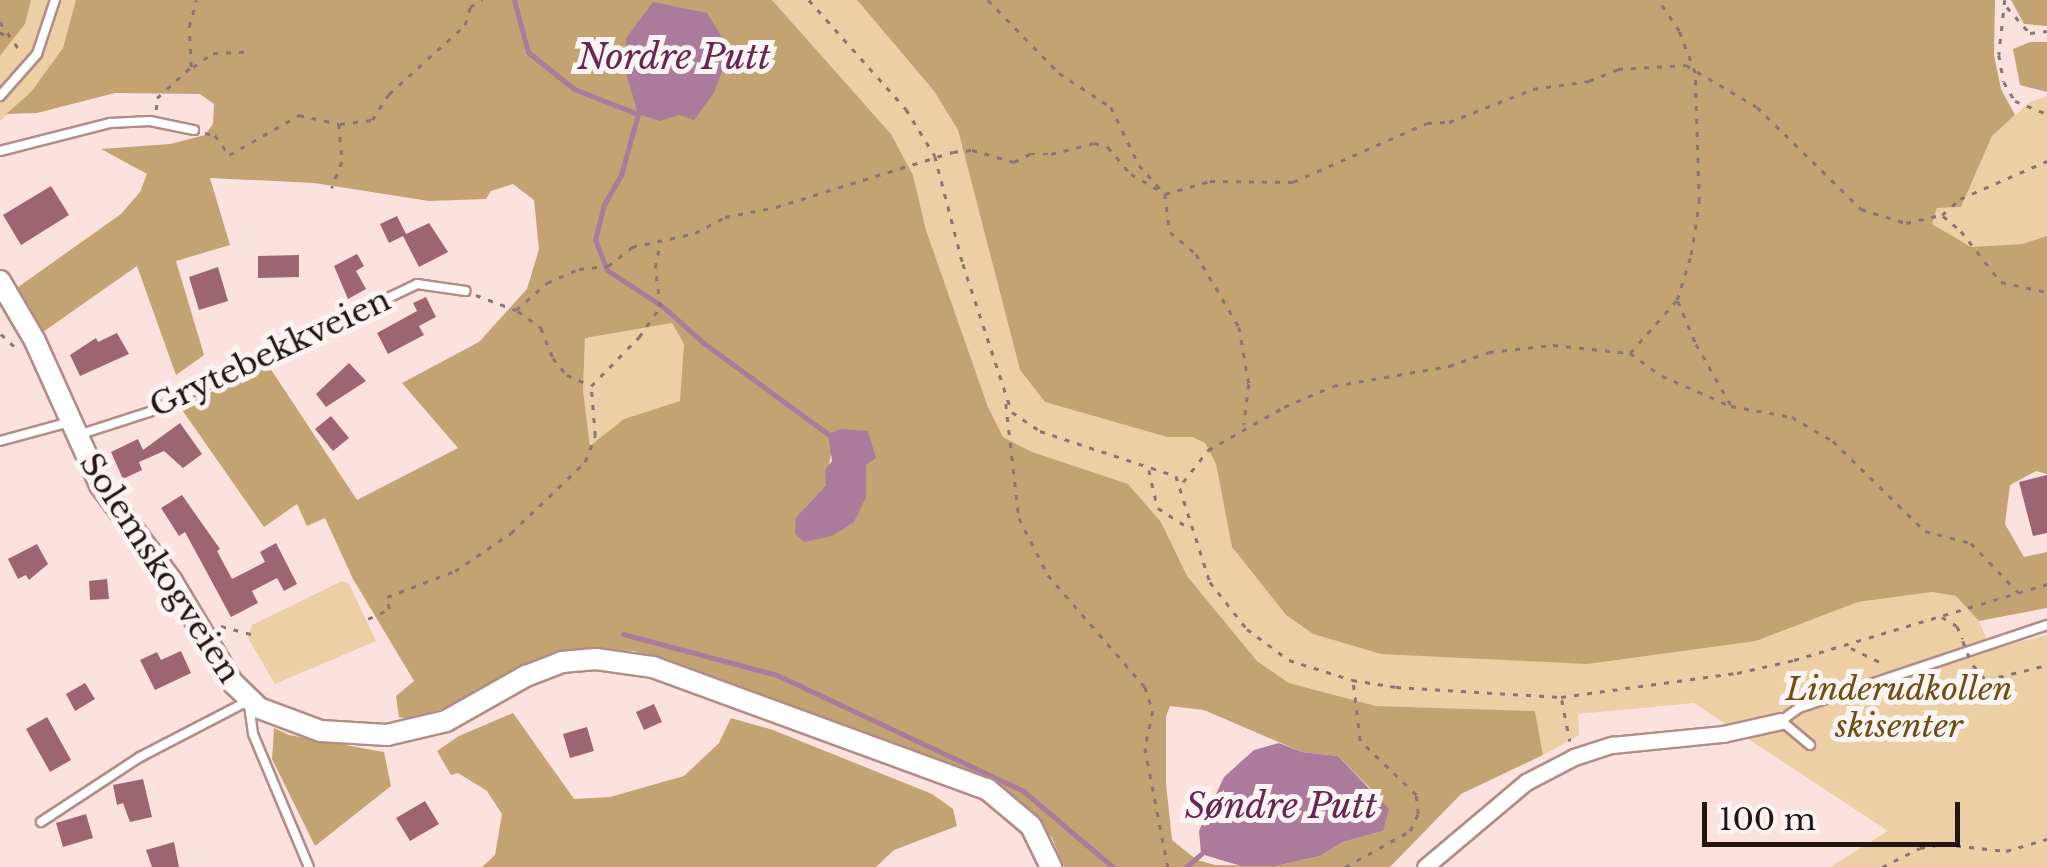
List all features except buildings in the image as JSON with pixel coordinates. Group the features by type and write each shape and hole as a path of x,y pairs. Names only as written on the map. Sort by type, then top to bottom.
{"street":[{"name":"Solemskogveien","path":"0,281 35,341 100,485 171,580 232,682 248,700 284,721 321,732 387,735 446,721 526,676 562,662 596,659 653,666 987,788 1032,826 1052,867"},
{"path":"1425,867 1526,782 1574,757 1612,745 1723,734 1781,721"}],"lane":[{"path":"0,96 31,63 48,29 55,0"},
{"path":"0,151 110,123 156,122 194,130"},
{"name":"Grytebekkveien","path":"0,441 73,429 167,404 417,284 466,291"},
{"path":"1810,745 1781,721 1800,708 2047,624"},
{"path":"42,822 140,757 248,700 253,734 309,867"}],"path":[{"path":"191,68 190,27 196,0"},
{"path":"194,130 215,135 229,156 299,115 339,124 372,120 390,94 466,25 470,7 482,0"},
{"path":"809,0 906,109 935,156 1006,402 1019,518 1048,575 1145,686 1153,711 1144,748 1168,867"},
{"path":"988,0 1058,74 1111,107 1138,165 1165,194 1170,232 1196,254 1239,327 1249,384 1244,428"},
{"path":"1630,354 1677,300 1692,255 1700,202 1695,73 1679,32 1658,0"},
{"path":"2005,0 1998,55 2004,82 2014,101 2047,114"},
{"path":"2006,6 2030,33 2047,32"},
{"path":"0,22 31,63"},
{"path":"0,32 9,38"},
{"path":"156,122 157,98 191,68 213,53 246,52"},
{"path":"516,310 546,283 578,269 606,267 632,247 695,233 725,217 776,207 935,156 972,150 1014,162 1030,154 1051,154 1094,142 1108,147 1132,174 1165,194 1210,180 1293,182 1427,123 1450,122 1533,89 1589,82 1618,69 1686,66 1757,107 1861,209 1906,223 1942,215 1960,199 2047,161"},
{"path":"332,188 342,162 339,124"},
{"path":"1942,215 1961,231 2001,282 2047,292"},
{"path":"590,386 639,337 660,307 654,268 661,239"},
{"path":"466,291 516,310 541,328 553,358 568,374 590,386"},
{"path":"1677,300 1696,344 1731,406"},
{"path":"1182,484 1208,450 1244,428 1333,386 1448,366 1489,352 1553,345 1630,354 1662,376 1731,406 1792,417 1834,440 1925,531 1971,542 2019,593"},
{"path":"368,619 389,609 388,598 455,572 511,533 585,462 595,436 590,386"},
{"path":"1006,402 1019,420 1040,431 1106,451 1149,470 1168,471 1182,484 1190,529 1210,582 1260,640 1290,660 1352,680 1436,691 1561,698 1737,673 1847,647 2047,584"},
{"path":"1149,470 1158,508 1190,529"},
{"path":"1940,616 1957,626 1986,680 2047,665"},
{"path":"200,628 215,624 251,634"},
{"path":"1847,647 1904,673"},
{"path":"1345,867 1410,831 1418,814 1416,795 1360,741 1352,680"},
{"path":"1561,698 1574,757"},
{"path":"1882,867 1931,846 2006,852 2047,840"}],"green space":[{"path":"31,0 76,0 75,12 63,48 31,93 0,121 0,56 25,24"},
{"name":"Linderudkollen skisenter","path":"772,0 857,0 934,91 958,130 1020,370 1045,402 1167,437 1192,437 1205,443 1216,464 1232,547 1286,615 1313,634 1381,654 1756,641 1858,602 1932,592 1956,596 1979,621 1991,649 2047,635 2047,867 1830,867 1888,831 1694,703 1578,714 1579,735 1543,755 1535,711 1376,706 1289,683 1257,661 1187,576 1161,522 1128,484 1032,452 1003,437 988,407 926,230 913,175 891,134"},
{"path":"2047,96 2047,236 2022,244 1971,247 1932,224 1937,208 1961,207 1992,136 2030,102"},
{"path":"672,323 684,343 681,401 624,419 590,447 583,390 585,337"},
{"path":"342,581 349,584 376,641 275,684 248,638 252,625"}],"shaded area":[{"path":"0,0 31,0 25,24 0,56"},
{"path":"76,0 772,0 891,134 913,175 926,230 988,407 1003,437 1032,452 1128,484 1161,522 1187,576 1257,661 1289,683 1376,706 1535,711 1543,755 1461,794 1390,867 1064,867 1052,838 1031,813 756,693 634,651 592,650 456,704 411,719 399,717 396,696 414,681 353,579 325,518 307,526 297,504 264,527 180,407 268,365 357,500 458,448 402,383 479,342 527,289 539,249 534,200 513,184 491,191 486,199 429,201 314,183 210,178 230,245 176,261 204,355 176,375 137,266 43,332 14,290 121,214 140,192 147,174 101,149 170,144 205,135 213,124 214,104 200,94 115,93 37,113 6,114 31,92 63,48","holes":["672,323 684,344 680,401 624,419 590,446 583,390 585,338","832,447 866,465 866,497 796,517 826,485","1170,706 1204,710 1302,752 1338,756 1376,794 1383,831 1343,842 1320,856 1276,866 1215,865 1197,860 1172,840 1166,784 1166,717"]},
{"path":"857,0 1995,0 1994,55 2001,89 2015,115 1992,136 1961,207 1937,208 1932,224 1971,247 2022,244 2047,236 2047,474 2036,471 2010,485 2005,524 2024,557 2047,552 2047,608 1979,621 1956,596 1932,592 1858,602 1756,641 1587,664 1381,654 1313,634 1286,615 1232,547 1216,464 1205,443 1192,437 1167,437 1045,402 1020,370 958,130 934,91"},
{"path":"2011,0 2047,0 2047,26 2024,24"},
{"path":"2030,42 2047,42 2047,92 2020,85 2013,49"},
{"path":"513,713 574,799 610,797 684,776 719,743 731,718 773,730 932,794 953,809 957,826 894,850 876,867 482,867 495,855 502,814 487,791 458,773 451,775 437,751 459,736"},
{"path":"274,728 289,735 384,752 391,786 315,846 272,759"}],"water":[{"name":"Nordre Putt","path":"653,2 707,13 730,50 714,93 694,120 679,115 660,121 638,114 624,66 626,38"},
{"path":"841,429 868,431 876,458 866,465 866,497 854,522 832,536 804,542 795,534 796,517 826,485 825,470 832,461 828,434"},
{"name":"Søndre Putt","path":"1279,743 1302,752 1338,756 1389,809 1383,831 1343,842 1320,856 1276,866 1241,866 1201,854 1199,831 1224,777 1254,750"}],"waterway":[{"path":"514,0 528,52 574,89 638,114 621,175 604,204 595,239 607,270 662,306 705,344 828,434"},
{"path":"623,634 777,675 1023,791 1113,867"},
{"path":"1186,867 1201,854"}]}
